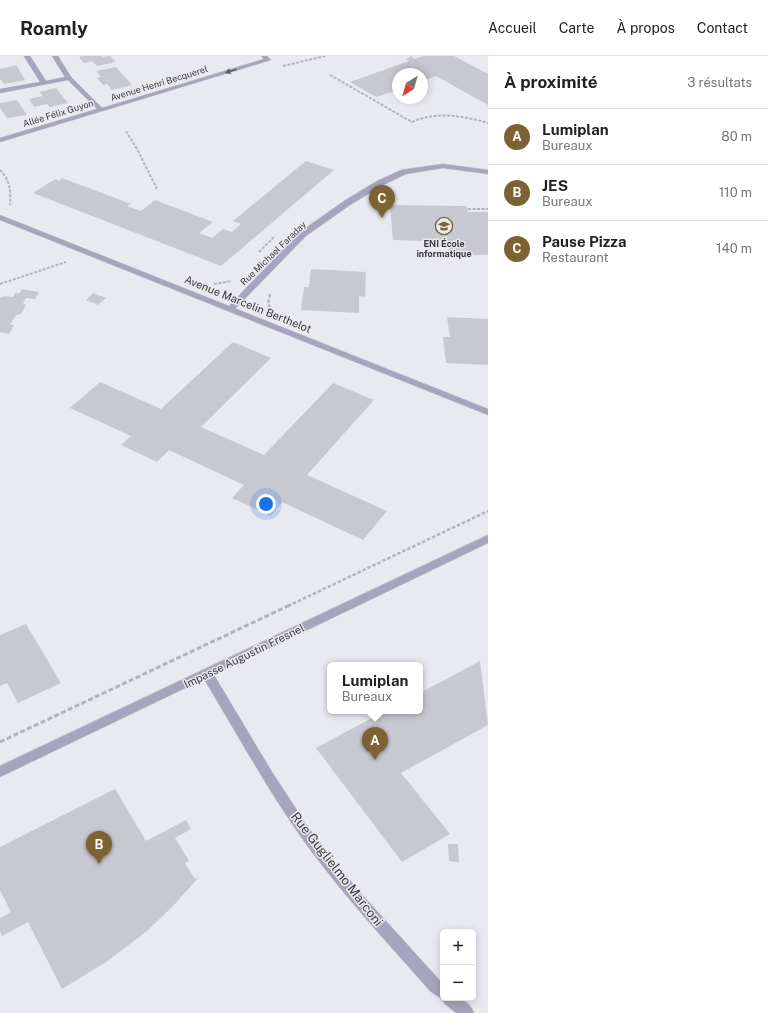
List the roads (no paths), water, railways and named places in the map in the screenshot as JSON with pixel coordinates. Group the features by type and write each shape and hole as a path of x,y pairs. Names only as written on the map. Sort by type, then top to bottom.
{"street":[{"path":"27,56 44,83"},
{"name":"Allée Félix Guyon","path":"0,140 100,110 69,78 55,56"},
{"name":"Avenue Henri Becquerel","path":"100,110 266,58"},
{"path":"1,91 69,78"},
{"name":"Rue Michael Faraday","path":"230,309 303,234 347,203 380,183 404,172 443,166 488,172"},
{"name":"Avenue Marcelin Berthelot","path":"2,218 488,412"},
{"name":"Impasse Augustin Fresnel","path":"0,772 488,539"},
{"name":"Rue Guglielmo Marconi","path":"207,674 273,784 306,834 347,886 440,990"},
{"path":"453,1001 467,1013"}],"place":[{"name":"Pause Pizza","path":"382,218"},
{"name":"ENI École informatique","path":"444,226"},
{"name":"Lumiplan","path":"375,760"},
{"name":"JES","path":"99,864"}]}
